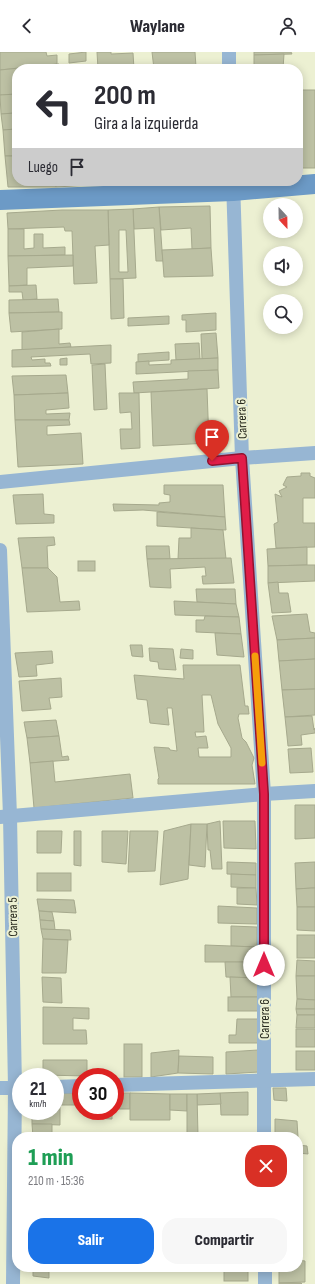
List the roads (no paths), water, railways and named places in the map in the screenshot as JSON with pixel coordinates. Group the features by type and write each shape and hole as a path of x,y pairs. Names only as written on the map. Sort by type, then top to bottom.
{"main road":[{"path":"303,184 315,184"},
{"path":"0,200 233,186"}],"street":[{"path":"229,52 230,64"},
{"name":"Carrera 6","path":"233,186 242,458 264,794 264,1132"},
{"path":"0,482 242,458 315,453"},
{"name":"Carrera 5","path":"0,550 5,817 17,1068"},
{"path":"5,817 264,794 315,791"},
{"path":"124,1085 263,1080 315,1080"},
{"path":"0,1088 12,1088"},
{"name":"Carrera 5","path":"17,1120 17,1132"},
{"name":"Carrera 5","path":"13,1272 13,1284"},
{"path":"265,1272 265,1284"}]}
